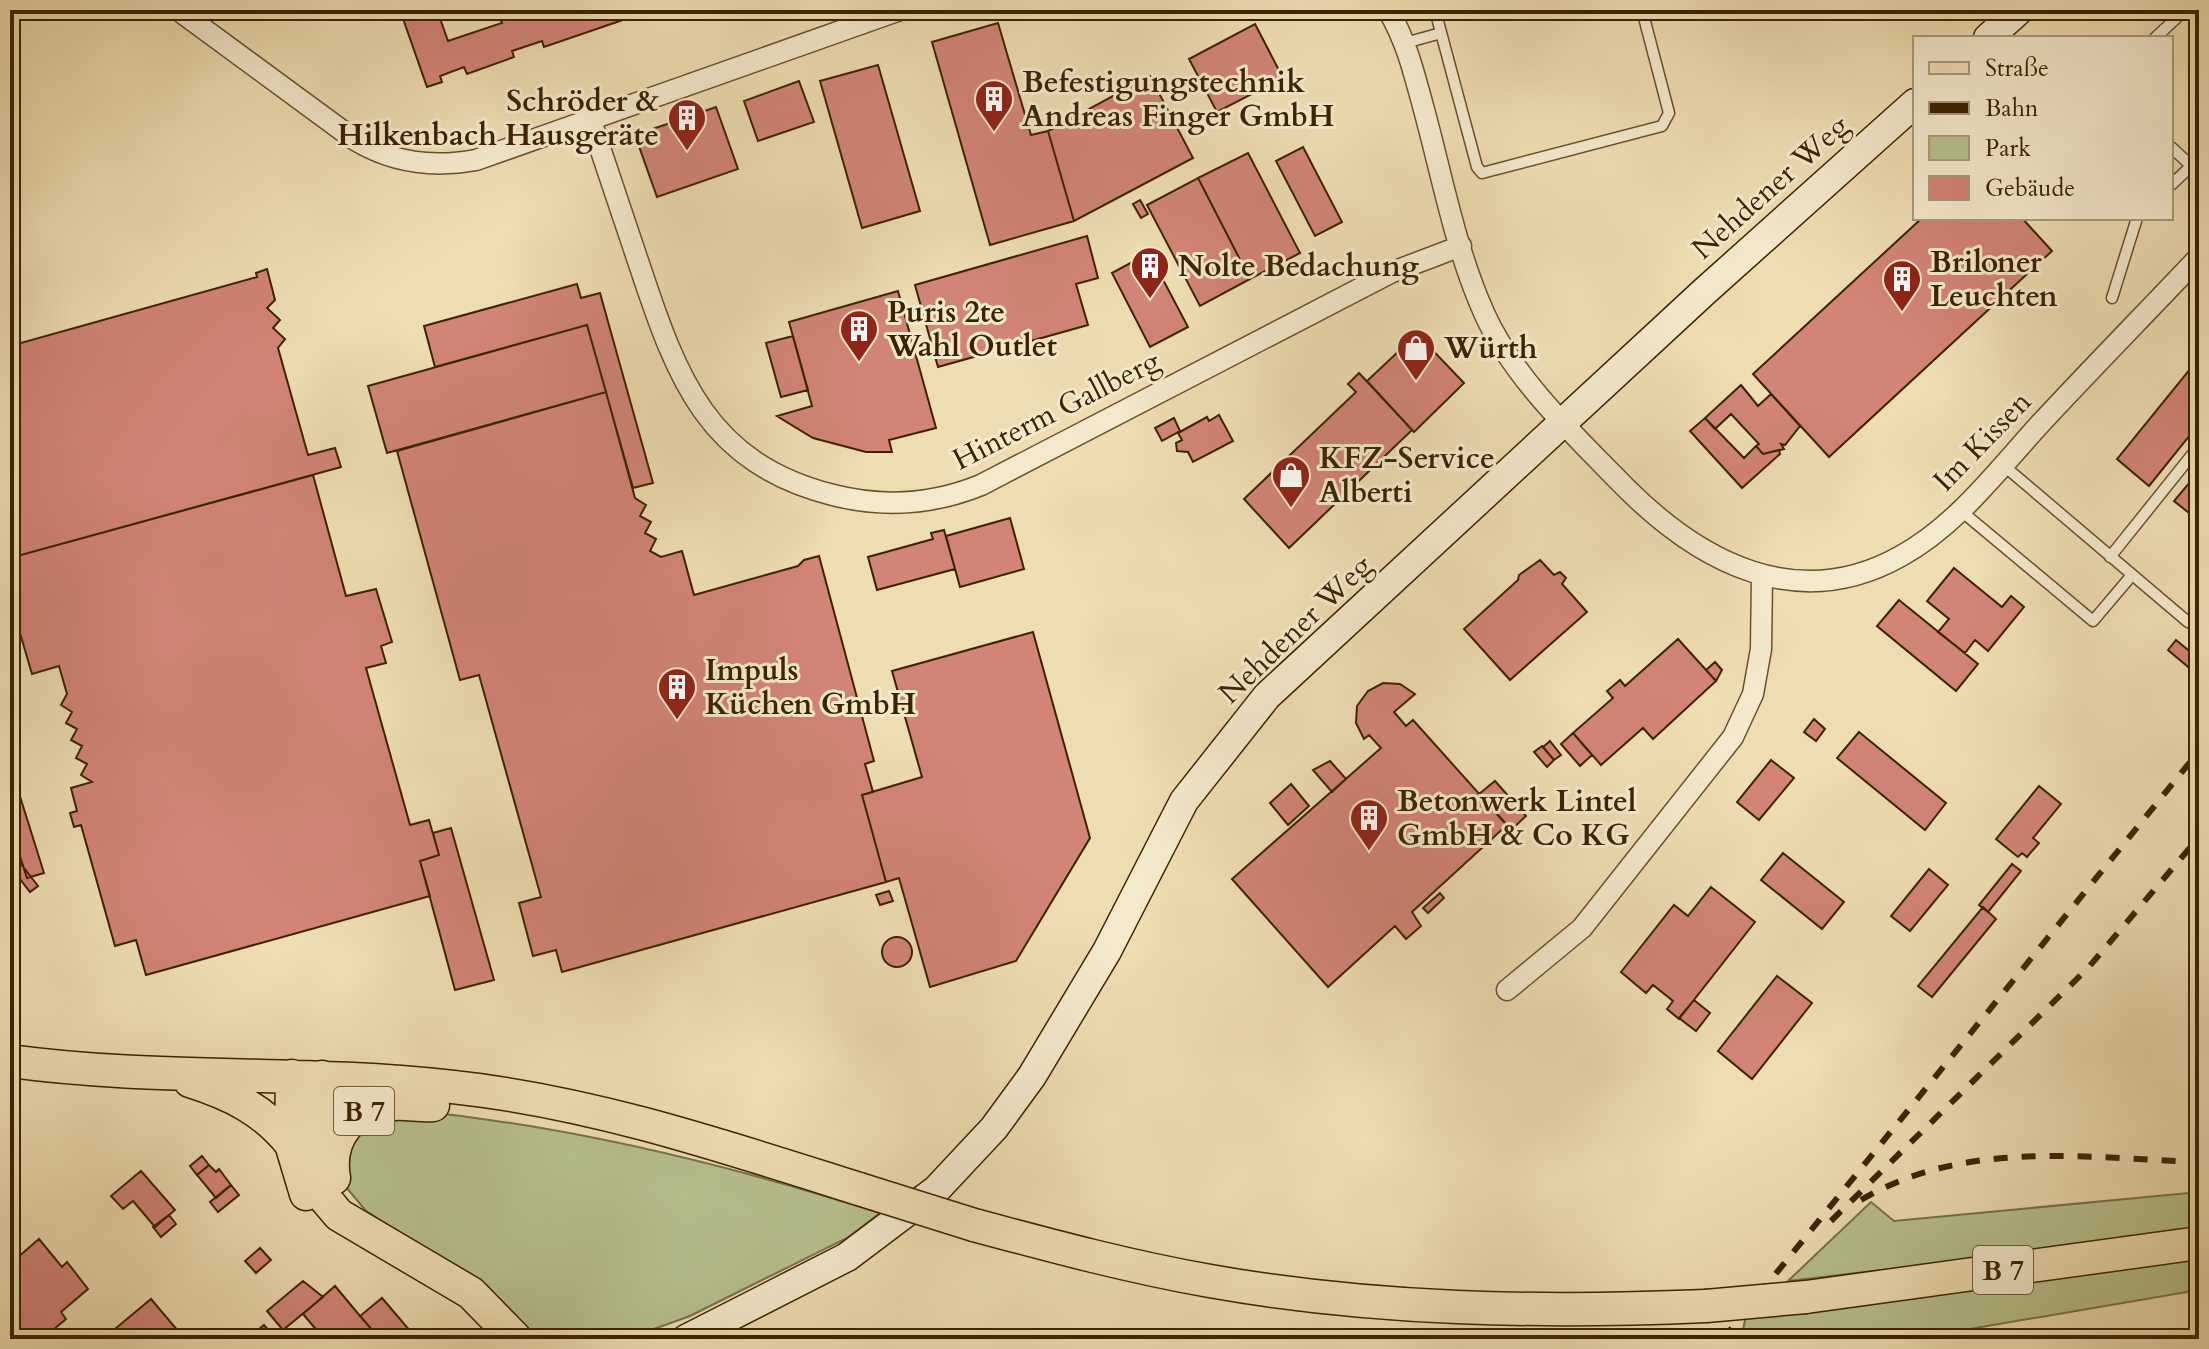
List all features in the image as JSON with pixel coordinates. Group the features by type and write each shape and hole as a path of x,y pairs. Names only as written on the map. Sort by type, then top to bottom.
{"main road":[{"name":"B 7","path":"10,1061 427,1084 503,1094 639,1122 1068,1251 1211,1281 1373,1302 1510,1310 1706,1306 1806,1297 2199,1243"},
{"name":"B 7","path":"159,1071 249,1105 278,1128 291,1144 305,1191 326,1220 349,1240 462,1305 492,1339"},
{"name":"B 7","path":"291,1144 307,1076"},
{"name":"B 7","path":"307,1076 318,1184 339,1215 471,1293 516,1339"},
{"name":"B 7","path":"367,1230 346,1205 333,1174 334,1146 351,1120 373,1107 392,1104 429,1106 503,1094"}],"street":[{"path":"178,10 343,132 374,151 396,159 432,164 476,160 900,10"},
{"path":"1388,10 1405,43 1473,286 1495,335 1565,424"},
{"path":"1990,36 2019,10"},
{"name":"Nehdener Weg","path":"686,1339 847,1257 936,1190 994,1128 1065,1025 1184,801 1267,696 1565,424 1705,291 1913,105"},
{"name":"Hinterm Gallberg","path":"590,118 671,357 697,404 739,448 786,478 812,490 876,503 933,500 981,485 1390,273 1461,246"},
{"name":"Im Kissen","path":"1565,424 1666,524 1714,558 1762,576 1809,580 1861,575 1903,556 1960,510 2199,257"},
{"path":"1507,990 1582,928 1733,737 1753,694 1761,649 1762,576"}],"lane":[{"path":"1435,10 1477,167 1482,173 1662,126 1669,113 1642,10"},
{"path":"2157,36 2185,10"},
{"path":"1405,43 1441,33"},
{"path":"2173,149 2195,170 2173,184"},
{"path":"2112,298 2136,220"},
{"path":"2110,557 2199,446"},
{"path":"2003,465 2188,622 2199,627"},
{"path":"1960,510 2093,621 2132,575"}],"green space":[{"path":"418,1111 535,1127 652,1150 767,1179 880,1213 847,1238 690,1316 626,1339 539,1339 513,1323 410,1239 366,1211 346,1187 344,1154 354,1130"},
{"path":"2199,1192 2199,1233 1788,1281 1871,1202 1894,1221"},
{"path":"2199,1256 2199,1290 1911,1339 1741,1339 1747,1311"}],"building":[{"path":"400,10 437,10 448,41 502,23 497,10 652,10 544,47 542,41 512,51 514,57 467,74 464,67 440,76 442,82 427,87"},
{"name":"Befestigungstechnik Andreas Finger GmbH","path":"998,23 1031,135 1048,131 1074,221 990,245 932,42"},
{"path":"1255,24 1283,78 1217,112 1189,59"},
{"path":"878,65 920,211 862,228 820,81"},
{"path":"1150,76 1193,158 1074,221 1048,131"},
{"path":"799,81 814,122 758,141 744,101"},
{"name":"Schröder & Hilkenbach Hausgeräte","path":"716,107 738,169 657,197 635,135"},
{"path":"1303,147 1342,222 1315,236 1276,161"},
{"path":"1248,153 1300,253 1250,279 1198,178"},
{"path":"1198,178 1250,279 1200,306 1147,205"},
{"path":"1140,200 1148,214 1141,218 1133,204"},
{"name":"Briloner Leuchten","path":"1920,220 2024,220 2052,251 1829,457 1753,374"},
{"path":"1087,236 1098,278 1076,284 1088,325 938,367 915,285"},
{"name":"Nolte Bedachung","path":"1149,253 1188,327 1150,347 1112,273"},
{"path":"267,269 275,300 267,308 280,320 273,328 285,339 278,348 308,455 335,448 341,467 10,558 10,346 257,277 256,273"},
{"path":"577,284 581,298 600,293 653,483 633,488 587,325 435,367 424,326"},
{"name":"Puris 2te Wahl Outlet","path":"898,291 936,428 889,440 892,452 866,452 813,438 777,416 812,406 789,322"},
{"path":"587,325 606,392 387,453 368,386"},
{"path":"1417,334 1464,383 1414,432 1367,381"},
{"path":"793,336 808,390 781,397 766,343"},
{"path":"2199,358 2199,424 2149,486 2117,459"},
{"path":"1359,373 1412,430 1289,548 1244,499 1356,392 1348,384"},
{"path":"1741,385 1758,406 1771,394 1800,426 1785,445 1781,444 1784,449 1763,454 1756,446 1759,444 1731,414 1715,429 1705,418"},
{"name":"Impuls Küchen GmbH","path":"606,392 635,498 646,505 640,516 651,522 645,533 656,539 650,551 661,557 682,551 694,595 798,566 804,560 819,556 874,761 865,764 873,792 862,795 886,882 562,972 556,950 533,956 519,903 541,897 479,675 460,680 397,451"},
{"path":"1219,415 1233,441 1193,462 1188,452 1177,451 1176,443 1182,440 1178,433 1207,417 1209,421"},
{"path":"1174,418 1180,431 1162,441 1155,428"},
{"path":"1705,418 1744,458 1756,446 1763,454 1779,450 1780,454 1742,488 1690,431"},
{"path":"313,475 346,596 376,589 392,642 381,646 386,663 366,668 410,825 429,820 439,855 420,861 430,896 146,975 136,940 115,946 81,825 74,827 70,813 77,811 71,788 92,782 81,775 87,764 76,758 82,746 71,740 77,729 66,723 72,712 61,705 67,694 59,666 32,674 10,599 10,558"},
{"path":"2195,476 2199,479 2199,521 2174,501"},
{"path":"1010,518 1024,569 960,587 946,536"},
{"path":"944,530 955,569 877,590 868,557 933,539 931,533"},
{"path":"1540,560 1554,575 1560,572 1566,578 1562,584 1587,612 1510,680 1464,629 1518,580 1519,575"},
{"path":"1954,568 2002,607 2011,596 2024,607 1988,651 1975,640 1965,653 1938,632 1949,619 1927,601"},
{"path":"1899,600 1978,664 1956,691 1877,626"},
{"path":"1033,632 1090,838 1016,961 930,987 899,878 886,882 862,795 922,777 892,671"},
{"path":"1678,639 1716,681 1653,739 1643,728 1601,765 1573,733 1613,698 1607,691 1620,680 1625,686"},
{"path":"2176,640 2199,659 2199,676 2168,650"},
{"path":"1715,662 1722,670 1716,681 1706,670"},
{"name":"Betonwerk Lintel GmbH & Co KG","path":"1383,683 1400,684 1415,694 1394,712 1406,726 1413,720 1507,825 1412,912 1421,926 1406,939 1395,926 1328,987 1232,879 1381,748 1369,735 1364,739 1356,723 1357,706 1368,691"},
{"path":"1814,719 1825,729 1816,741 1804,732"},
{"path":"1859,732 1946,803 1925,830 1837,758"},
{"path":"1573,733 1592,755 1580,766 1561,744"},
{"path":"1550,741 1561,755 1554,760 1543,747"},
{"path":"1542,746 1554,760 1547,767 1534,752"},
{"path":"1771,760 1794,778 1759,820 1737,802"},
{"path":"1330,761 1346,779 1332,792 1313,770"},
{"path":"1495,781 1526,816 1511,830 1479,794"},
{"path":"1291,784 1309,806 1288,825 1270,803"},
{"path":"2039,786 2061,804 2033,838 2039,843 2027,857 2022,853 2018,857 1996,839"},
{"path":"18,790 44,873 27,878 10,825 10,792"},
{"path":"451,828 494,980 455,990 420,861 439,855 433,833"},
{"path":"1783,853 1844,902 1822,929 1761,880"},
{"path":"21,864 38,886 30,892 13,870"},
{"path":"2012,864 2021,871 1988,912 1979,905"},
{"path":"1929,869 1948,885 1910,931 1891,916"},
{"path":"1711,887 1755,922 1679,1019 1667,1009 1673,1001 1653,985 1646,993 1621,972 1674,905 1688,916"},
{"path":"889,891 893,901 880,905 876,895"},
{"path":"1440,893 1444,898 1428,913 1423,908"},
{"path":"1983,907 1996,919 1932,997 1918,986"},
{"path":"897,937 908,941 912,952 908,963 897,967 886,963 882,952 886,941"},
{"path":"1777,976 1812,1003 1752,1079 1718,1051"},
{"path":"1694,1000 1710,1013 1696,1031 1679,1018"},
{"path":"202,1156 209,1165 197,1175 190,1166"},
{"path":"209,1165 216,1172 219,1169 231,1185 216,1198 197,1175"},
{"path":"141,1171 175,1210 155,1227 133,1201 123,1209 111,1196"},
{"path":"231,1185 239,1195 218,1212 210,1202"},
{"path":"169,1215 176,1224 161,1237 153,1227"},
{"path":"39,1239 62,1267 67,1262 88,1289 61,1312 66,1319 42,1339 10,1339 10,1264"},
{"path":"260,1248 271,1260 256,1273 245,1261"},
{"path":"303,1281 323,1297 283,1330 267,1311"},
{"path":"335,1286 380,1339 324,1339 303,1314"},
{"path":"382,1298 417,1339 380,1339 360,1316"},
{"path":"151,1299 178,1331 169,1339 103,1339"},
{"path":"264,1325 276,1339 247,1339"}],"railway":[{"path":"1723,1339 2199,751"},
{"path":"1831,1221 2088,968 2199,837"},
{"path":"1861,1200 1901,1181 1942,1168 1983,1160 2069,1156 2199,1162"}],"place":[{"name":"Befestigungstechnik Andreas Finger GmbH","path":"994,133"},
{"name":"Schröder & Hilkenbach Hausgeräte","path":"687,152"},
{"name":"Nolte Bedachung","path":"1150,300"},
{"name":"Briloner Leuchten","path":"1902,313"},
{"name":"Puris 2te Wahl Outlet","path":"859,363"},
{"name":"Würth","path":"1416,382"},
{"name":"KFZ-Service Alberti","path":"1291,509"},
{"name":"Impuls Küchen GmbH","path":"677,721"},
{"name":"Betonwerk Lintel GmbH & Co KG","path":"1369,852"}]}
